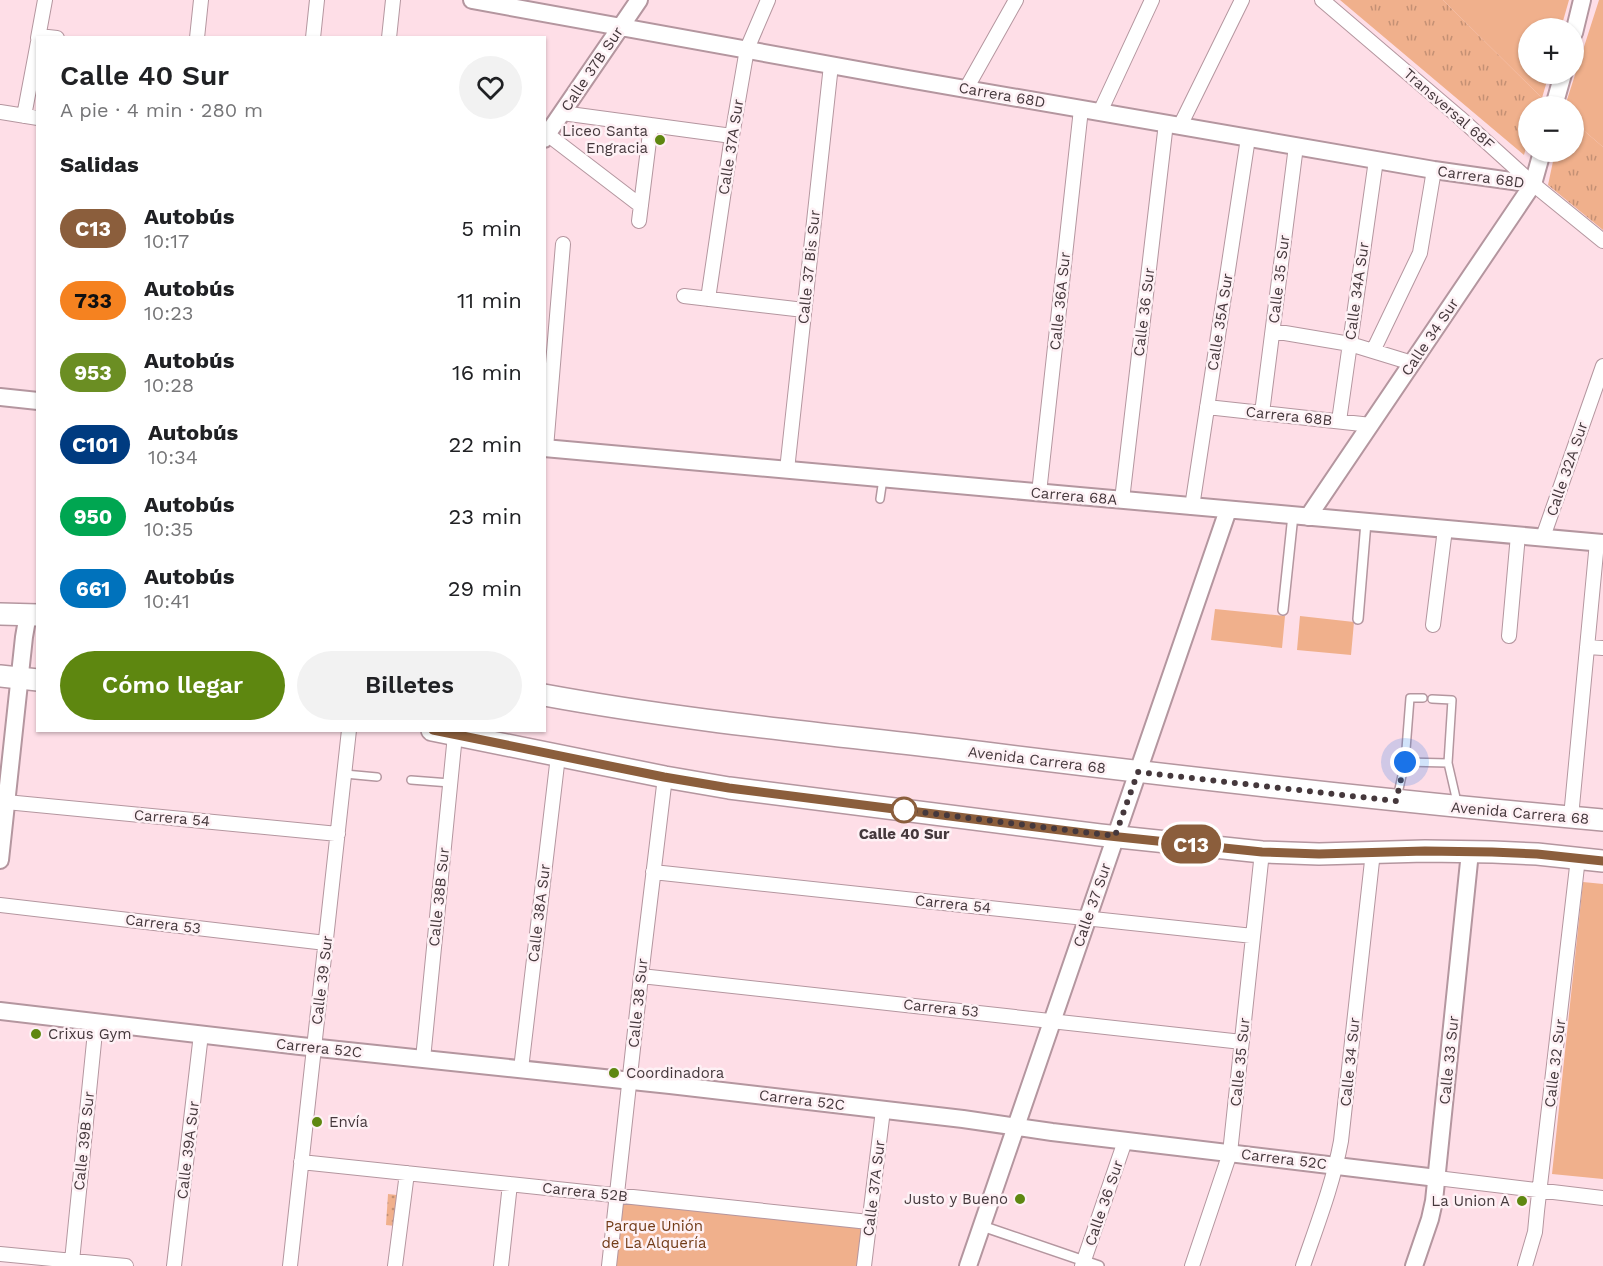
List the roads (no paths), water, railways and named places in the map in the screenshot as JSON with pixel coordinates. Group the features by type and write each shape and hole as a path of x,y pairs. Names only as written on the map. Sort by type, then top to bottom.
{"main road":[{"path":"0,614 33,615"},
{"name":"Avenida Carrera 68","path":"546,695 667,714 1138,772 1396,801 1603,820"},
{"path":"441,732 729,788 1042,828 1262,852 1319,854 1470,852 1537,854 1603,861"}],"street":[{"path":"39,36 45,0"},
{"path":"197,36 201,0"},
{"path":"313,36 317,0"},
{"path":"389,36 393,0"},
{"name":"Carrera 68D","path":"472,0 1173,125 1434,170 1533,184"},
{"name":"Calle 37B Sur","path":"546,136 639,0"},
{"name":"Calle 37A Sur","path":"708,299 747,49 768,0"},
{"path":"966,89 1016,0"},
{"path":"1100,112 1152,0"},
{"name":"Calle 36 Sur","path":"1122,500 1173,125 1242,0"},
{"name":"Transversal 68F","path":"1322,0 1459,117 1533,184 1603,241"},
{"path":"1578,18 1582,0"},
{"path":"0,112 31,117 36,61"},
{"name":"Calle 37 Bis Sur","path":"787,470 831,65"},
{"name":"Calle 36A Sur","path":"1039,493 1081,109"},
{"path":"562,113 732,136"},
{"path":"639,221 651,125"},
{"path":"546,136 641,206"},
{"name":"Calle 35A Sur","path":"1192,507 1248,138"},
{"name":"Calle 35 Sur","path":"1263,412 1296,146"},
{"name":"Calle 34A Sur","path":"1339,421 1376,160"},
{"name":"Calle 34 Sur","path":"1300,516 1371,424 1533,184 1539,162"},
{"path":"1373,351 1420,253 1434,170"},
{"path":"546,424 548,377 563,244"},
{"path":"546,285 560,286"},
{"path":"684,296 804,310"},
{"path":"1273,331 1350,344 1412,363"},
{"name":"Calle 32A Sur","path":"1543,537 1603,366"},
{"path":"0,397 36,401"},
{"name":"Carrera 68B","path":"1207,407 1371,424"},
{"name":"Carrera 68A","path":"546,448 1600,543"},
{"name":"Calle 37 Sur","path":"968,1266 1228,510"},
{"path":"1283,610 1300,516"},
{"path":"1358,619 1366,522"},
{"path":"1433,625 1444,529"},
{"path":"1509,636 1518,535"},
{"path":"1571,817 1587,647 1600,543"},
{"path":"0,860 19,678 33,615"},
{"path":"1587,647 1603,648"},
{"name":"Calle 39 Sur","path":"290,1266 349,732"},
{"name":"Calle 38B Sur","path":"423,1059 455,735"},
{"name":"Calle 38A Sur","path":"520,1069 558,756"},
{"name":"Calle 38 Sur","path":"609,1266 664,777"},
{"name":"Carrera 54","path":"6,802 338,834"},
{"name":"Calle 35 Sur","path":"1192,1266 1230,1153 1262,852"},
{"name":"Calle 34 Sur","path":"1303,1266 1336,1166 1341,1141 1373,852"},
{"name":"Calle 33 Sur","path":"1414,1266 1430,1219 1437,1178 1470,852"},
{"name":"Calle 32 Sur","path":"1525,1266 1535,1232 1578,858"},
{"name":"Carrera 54","path":"653,872 1253,936"},
{"name":"Carrera 53","path":"0,905 326,943"},
{"name":"Carrera 53","path":"641,975 1242,1041"},
{"name":"Carrera 52C","path":"0,1011 629,1080 1603,1198"},
{"name":"Calle 39B Sur","path":"72,1261 96,1022"},
{"name":"Calle 39A Sur","path":"174,1266 201,1034"},
{"name":"Calle 37A Sur","path":"864,1266 883,1110"},
{"name":"Calle 36 Sur","path":"1083,1263 1125,1141"},
{"name":"Carrera 52B","path":"301,1162 869,1222"},
{"path":"395,1266 407,1173"},
{"path":"501,1266 510,1184"},
{"path":"982,1226 1083,1263 1099,1266"},
{"path":"0,1254 126,1266"}],"lane":[{"path":"880,499 883,479"},
{"path":"1396,801 1405,762 1410,698 1423,698"},
{"path":"1432,699 1452,700 1448,764 1458,807"},
{"path":"1405,762 1448,764"},
{"path":"345,774 377,777"},
{"path":"411,780 450,783"}],"place":[{"name":"Liceo Santa Engracia","path":"660,140"},
{"name":"Calle 40 Sur","path":"904,810"},
{"name":"Crixus Gym","path":"36,1034"},
{"name":"Coordinadora","path":"614,1073"},
{"name":"Envía","path":"317,1122"},
{"name":"Justo y Bueno","path":"1020,1199"},
{"name":"La Union A","path":"1522,1201"}],"park label":[{"name":"Parque Unión de La Alquería","path":"654,1234"}]}
